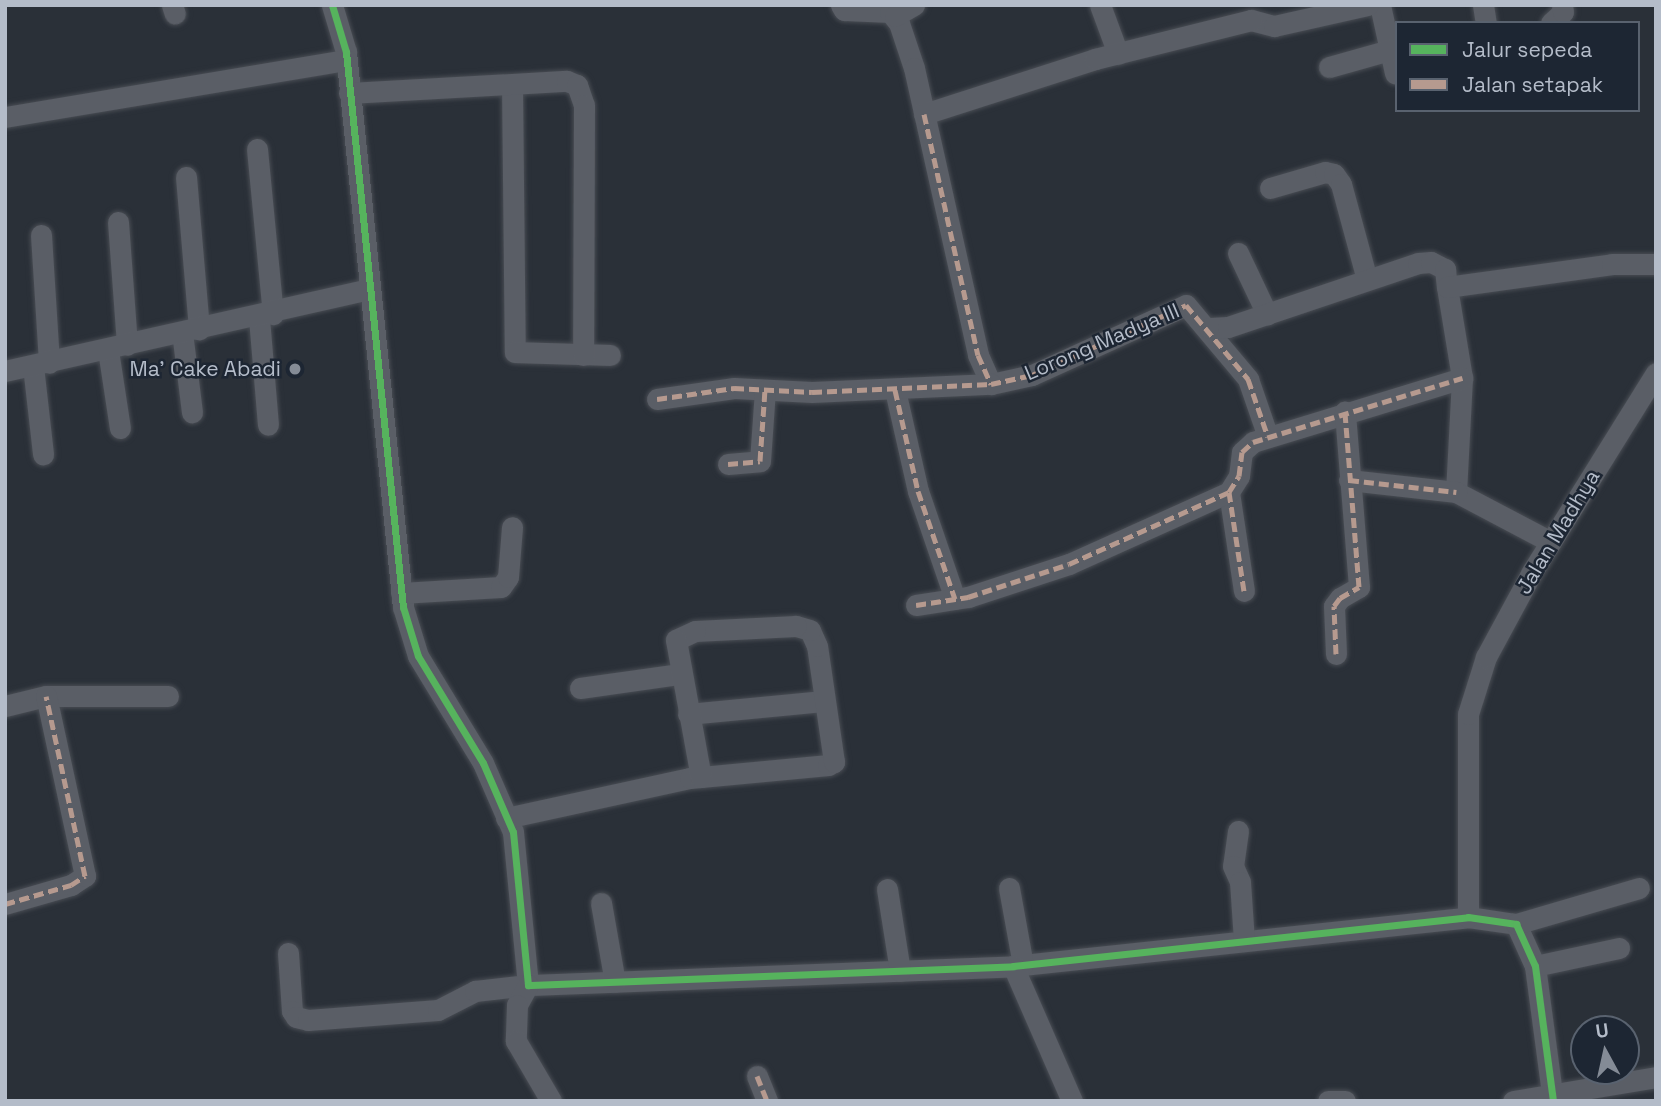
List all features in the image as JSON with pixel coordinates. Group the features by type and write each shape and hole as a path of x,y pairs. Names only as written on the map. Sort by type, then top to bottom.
{"street":[{"path":"332,5 346,60 401,593 418,656 483,763 513,832 528,985 517,1004 516,1041 551,1101"},
{"path":"841,5 844,10 895,16 914,5"},
{"path":"1100,5 1118,54"},
{"path":"1380,5 1395,72"},
{"path":"1553,21 1563,12 1562,5"},
{"path":"924,114 1247,12 1274,26 1361,6"},
{"path":"657,400 684,393 895,390 991,384 978,355 924,114 895,16"},
{"path":"1329,67 1390,50"},
{"path":"5,117 346,60"},
{"path":"349,93 566,81 581,92 583,355"},
{"path":"512,84 515,352 610,355"},
{"path":"257,149 266,316 268,425"},
{"path":"1270,188 1325,172 1334,174 1341,184 1367,280"},
{"path":"186,177 192,412"},
{"path":"118,222 120,428"},
{"path":"41,234 43,454"},
{"path":"1238,253 1267,314"},
{"name":"Lorong Madya III","path":"991,384 1032,376 1181,306 1186,305 1209,328 1267,314 1367,280 1431,262 1445,270 1447,287"},
{"path":"1456,492 1462,378 1447,287 1612,264 1656,264"},
{"path":"5,371 266,316 368,289"},
{"path":"1209,328 1248,379 1268,437"},
{"name":"Jalan Madhya","path":"1468,917 1470,706 1486,657 1550,542 1648,402 1656,373"},
{"path":"916,605 955,599 1069,564 1228,492 1239,476 1242,452 1268,437 1462,378"},
{"path":"728,464 760,461 765,390"},
{"path":"895,390 918,491 955,599"},
{"path":"1335,654 1334,607 1339,598 1359,587 1345,412"},
{"path":"1349,480 1456,492 1550,542"},
{"path":"1228,492 1244,591"},
{"path":"401,593 501,587 509,577 512,527"},
{"path":"506,818 701,777 834,762 817,646 810,630 796,626 680,636 675,645 701,777"},
{"path":"580,688 680,674"},
{"path":"5,904 71,885 85,876 46,696"},
{"path":"5,706 46,696 169,696"},
{"path":"688,714 823,701"},
{"path":"1238,831 1233,866 1240,882 1244,941"},
{"path":"1009,888 1018,965 1072,1101"},
{"path":"288,953 292,1011 296,1017 308,1020 438,1010 475,991 528,985 1018,965 1468,917 1516,924 1639,888"},
{"path":"887,889 900,971"},
{"path":"600,903 615,982"},
{"path":"1516,924 1535,967 1553,1097"},
{"path":"1535,967 1619,948"},
{"path":"757,1076 767,1101"},
{"path":"1513,1101 1553,1097 1656,1077"},
{"path":"1328,1101 1346,1101"}],"marked path":[{"path":"924,114 978,355 991,384 1032,375 1186,305 1248,379 1268,437"},
{"path":"916,605 968,597 1069,564 1229,492 1239,476 1242,452 1253,442 1462,378"},
{"path":"657,399 734,388 812,392 991,384"},
{"path":"728,464 760,461 765,390"},
{"path":"895,390 918,491 955,599"},
{"path":"1336,654 1334,606 1340,598 1359,587 1345,412"},
{"path":"1349,480 1456,492"},
{"path":"1229,492 1244,591"},
{"path":"5,904 71,885 85,876 46,696"},
{"path":"757,1076 767,1101"}],"cycle path":[{"path":"332,5 346,52 403,607 418,656 483,763 513,832 528,985 1013,966 1468,917 1516,924 1535,966 1553,1101"}],"place":[{"name":"Ma' Cake Abadi","path":"295,369"}]}
